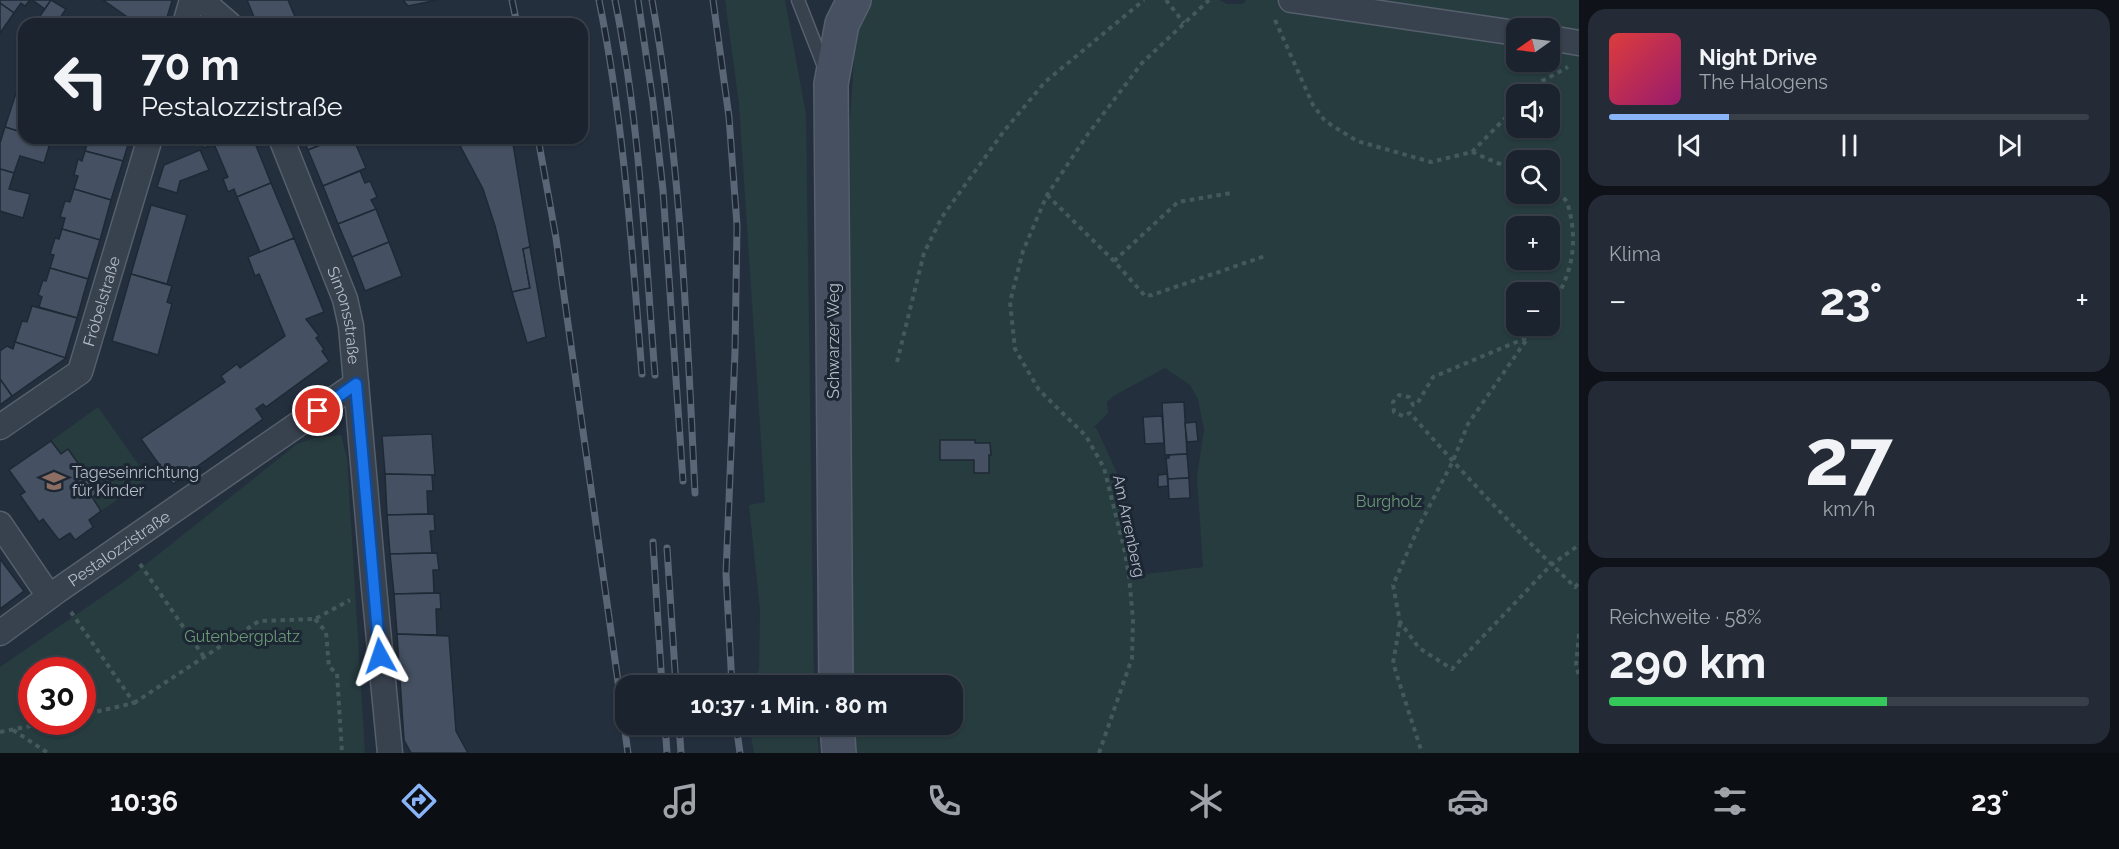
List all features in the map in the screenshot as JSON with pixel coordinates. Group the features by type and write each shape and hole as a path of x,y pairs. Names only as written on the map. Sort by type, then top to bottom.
{"street":[{"path":"187,18 192,0"},
{"path":"201,0 222,18"},
{"name":"Schwarzer Weg","path":"836,675 831,84 842,24 854,0"},
{"path":"1281,5 1506,32"},
{"path":"1560,39 1579,42"},
{"name":"Fröbelstraße","path":"0,428 80,372 148,144"},
{"name":"Simonsstraße","path":"283,144 345,300 351,326 390,753"},
{"name":"Pestalozzistraße","path":"0,633 125,543 356,384"},
{"path":"0,524 53,594"},
{"path":"838,735 839,753"}],"lane":[{"path":"798,0 831,84"}],"path":[{"path":"897,362 924,254 942,217 1004,131 1045,82 1144,0"},
{"path":"1166,0 1184,24"},
{"name":"Am Arrenberg","path":"1100,753 1132,658 1133,620 1130,576 1104,468 1086,436 1039,390 1015,349 1010,302 1023,251 1047,195 1088,134 1142,63 1209,0"},
{"path":"1281,5 1313,105 1325,120 1357,141 1431,162 1472,152 1506,117"},
{"path":"1539,84 1570,66"},
{"path":"1472,152 1506,167"},
{"path":"1114,261 1178,202 1231,193"},
{"path":"1047,195 1114,261 1144,296 1265,256"},
{"path":"1560,195 1566,200 1577,229 1575,262 1560,292"},
{"path":"1422,753 1393,663 1400,622 1393,585 1420,524 1453,461 1468,424 1527,338"},
{"path":"1527,338 1433,377 1417,404 1413,405 1410,397 1399,395 1393,402 1394,412 1403,416 1410,413 1551,565 1575,587 1579,583"},
{"path":"125,543 204,657"},
{"path":"1400,622 1419,648 1452,669 1551,565 1579,545"},
{"path":"96,712 134,703 260,621 315,619 374,588"},
{"path":"53,594 134,703"},
{"path":"315,619 326,632 329,667 337,673 342,753"},
{"path":"1579,634 1576,665 1579,676"},
{"path":"0,732 18,729"},
{"path":"12,730 48,753"}],"green space":[{"path":"725,0 785,0 806,114 814,675 756,675 759,670 760,610 749,505 765,502 739,104"},
{"name":"Burgholz","path":"869,0 1219,0 1227,4 1243,4 1246,0 1579,0 1579,753 852,753 852,735 963,735 963,675 851,675 850,122 855,43","holes":["1165,368 1190,385 1198,399 1204,429 1197,477 1203,567 1146,574 1133,560 1130,521 1116,471 1096,427 1092,429 1108,413 1107,402 1115,395"]},
{"path":"98,407 148,478 101,511 92,497 98,493 51,441"},
{"name":"Gutenbergplatz","path":"341,435 347,458 365,753 0,753 0,667 125,581 297,444 314,438"},
{"path":"751,735 817,735 819,753 754,753"}],"building":[{"path":"0,0 30,0 25,6 21,3 14,13 0,3"},
{"path":"32,0 51,0 45,9"},
{"path":"51,0 66,9 60,18 40,16"},
{"path":"103,0 172,1 167,18 125,18 126,16"},
{"path":"247,0 288,0 296,18 254,18"},
{"path":"403,0 438,0 408,6"},
{"path":"0,3 14,13 0,33"},
{"path":"18,87 18,131 5,127"},
{"path":"5,127 18,131 18,144 50,144 44,163 20,156 14,173 0,169 0,143"},
{"path":"87,144 128,144 123,161 85,151"},
{"path":"202,144 214,144 204,148"},
{"path":"214,144 255,144 271,183 237,197 234,189 228,192 223,179 228,177"},
{"path":"306,144 323,144 308,150"},
{"path":"323,144 356,144 366,168 323,186 308,150"},
{"path":"459,144 513,144 530,247 523,249 530,288 512,292 483,189"},
{"path":"200,150 209,170 180,181 177,193 157,187 164,165"},
{"path":"85,151 123,161 111,200 74,189 78,176 74,175 78,159 82,161"},
{"path":"0,169 14,173 9,189 30,194 23,218 0,211"},
{"path":"360,171 365,183 370,181 377,197 371,200 376,209 338,224 323,186"},
{"path":"271,183 294,238 260,252 237,197"},
{"path":"74,189 111,200 100,240 62,229 65,218 60,217 65,201 70,202"},
{"path":"151,205 187,215 167,284 131,274"},
{"path":"376,209 389,242 352,257 338,224"},
{"path":"62,229 100,240 88,279 50,268 54,255 50,254 55,238 59,239"},
{"path":"294,238 324,312 306,319 319,336 316,338 329,361 266,407 263,404 256,409 263,419 173,484 141,439 225,382 221,376 237,364 240,368 285,336 259,274 255,276 248,257"},
{"path":"389,242 402,276 365,291 352,257"},
{"path":"530,247 546,337 527,343 512,292 530,288 523,249"},
{"path":"50,268 88,279 77,318 39,307 42,297 38,295"},
{"path":"131,274 172,286 167,302 172,304 158,355 112,341"},
{"path":"32,306 77,318 65,358 15,342 22,321 27,322"},
{"path":"15,342 66,358 12,396 0,379 0,351 7,346 13,349"},
{"path":"0,379 12,396 0,405"},
{"path":"1184,402 1187,454 1165,455 1162,403"},
{"path":"1162,416 1164,443 1145,444 1143,417"},
{"path":"1196,422 1198,441 1187,442 1185,423"},
{"path":"432,434 435,475 385,474 382,436"},
{"path":"940,440 975,440 975,443 990,443 989,473 974,473 974,460 940,460"},
{"name":"Tageseinrichtung für Kinder","path":"51,441 61,454 68,449 99,493 92,497 101,511 89,520 93,527 75,540 70,533 59,540 43,519 39,522 20,495 25,492 9,470"},
{"path":"1187,454 1189,478 1168,479 1166,458 1169,458 1169,455"},
{"path":"385,474 432,475 433,491 427,491 428,514 387,515"},
{"path":"1167,474 1168,486 1158,487 1158,475"},
{"path":"1189,478 1190,498 1169,499 1168,479"},
{"path":"434,514 435,531 430,531 432,553 390,554 387,515"},
{"path":"437,553 439,570 433,570 434,593 394,594 390,554"},
{"path":"0,559 24,591 0,609"},
{"path":"440,593 441,609 436,609 437,635 397,634 394,594"},
{"path":"397,634 449,636 456,731 468,753 411,753 404,740"}],"railway":[{"path":"512,0 516,18"},
{"path":"599,0 621,139 642,374"},
{"path":"615,0 636,140 655,375"},
{"path":"638,0 663,190 683,481"},
{"path":"652,0 670,122 676,184 686,307 695,493"},
{"path":"713,0 729,117 737,225 735,352 726,574 731,675"},
{"path":"539,144 556,238 628,753"},
{"path":"653,542 661,675"},
{"path":"667,548 675,675"},
{"path":"666,735 667,753"},
{"path":"680,735 681,753"},
{"path":"738,735 740,753"}],"place":[{"name":"Tageseinrichtung für Kinder","path":"54,481"}],"route":[{"path":"318,411 356,384 380,656"}]}
